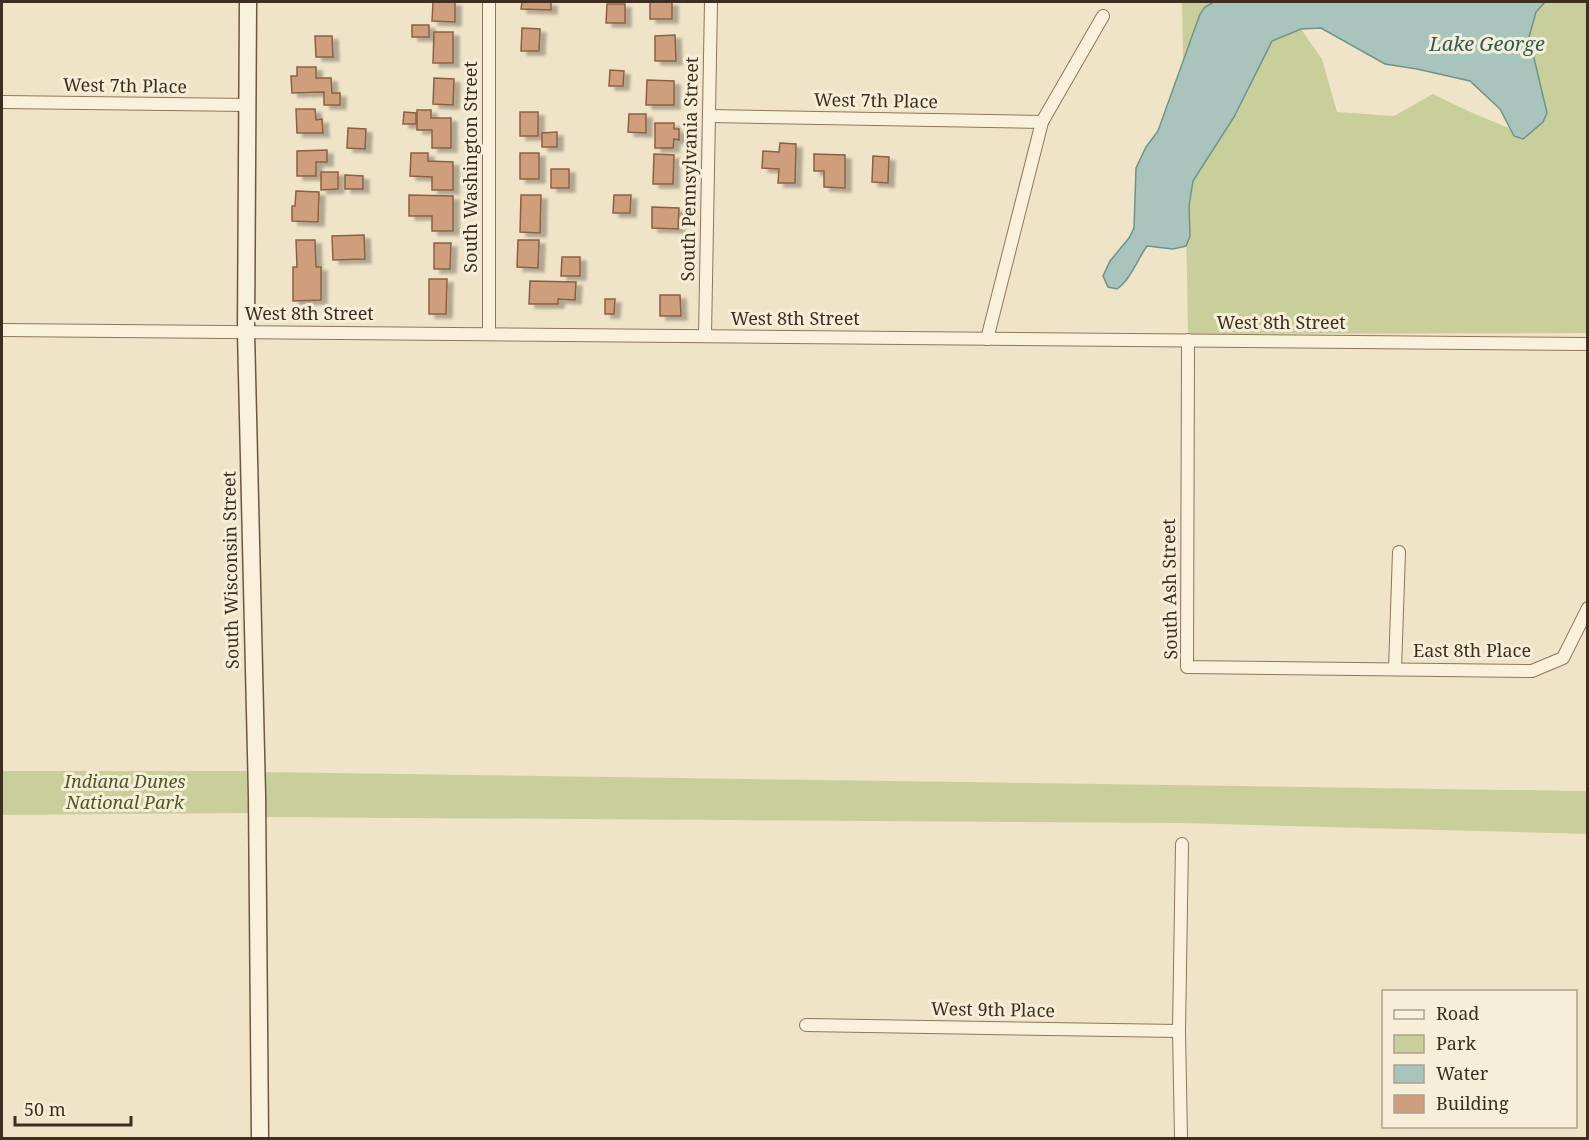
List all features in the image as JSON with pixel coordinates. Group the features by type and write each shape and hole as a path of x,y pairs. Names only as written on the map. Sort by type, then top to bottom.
{"street":[{"name":"South Wisconsin Street","path":"248,2 246,332 257,795 260,1138"},
{"name":"South Washington Street","path":"489,2 489,333"},
{"name":"South Pennsylvania Street","path":"705,336 711,2"},
{"path":"987,339 1042,122 1102,16"},
{"name":"West 7th Place","path":"2,102 248,105"},
{"name":"West 7th Place","path":"710,116 1042,122"},
{"name":"West 8th Street","path":"2,330 1587,344"},
{"name":"South Ash Street","path":"1188,340 1187,667 1395,669"},
{"path":"1395,669 1399,552"},
{"name":"East 8th Place","path":"1395,669 1533,671 1563,658 1587,608"},
{"path":"1181,1138 1179,1031 1182,844"},
{"name":"West 9th Place","path":"806,1025 1179,1031"}],"green space":[{"path":"1182,2 1214,2 1205,7 1204,164 1234,117 1272,41 1301,29 1322,59 1337,112 1394,116 1433,94 1509,128 1514,136 1523,139 1543,122 1547,113 1529,37 1536,12 1545,2 1587,2 1587,333 1188,334"},
{"name":"Indiana Dunes National Park","path":"2,771 249,771 249,813 2,815"},
{"path":"259,772 1587,791 1588,834 1179,823 260,817"}],"water":[{"name":"Lake George","path":"1214,2 1545,2 1536,12 1529,37 1547,113 1543,122 1523,139 1514,136 1500,109 1470,81 1385,64 1321,28 1301,29 1272,41 1234,117 1193,181 1189,206 1190,236 1186,246 1173,249 1147,246 1122,285 1117,289 1108,287 1103,276 1110,261 1129,238 1134,228 1136,168 1146,147 1158,131 1200,14 1205,7"}],"building":[{"path":"433,2 455,2 455,22 432,21"},
{"path":"522,2 551,2 551,10 521,9"},
{"path":"650,2 672,2 672,19 650,19"},
{"path":"607,4 625,4 625,23 606,23"},
{"path":"412,25 429,25 429,37 412,37"},
{"path":"522,28 540,29 539,51 521,51"},
{"path":"434,32 453,32 453,63 433,63"},
{"path":"675,35 676,61 655,61 655,36"},
{"path":"315,36 332,36 333,57 316,57"},
{"path":"297,67 316,67 316,78 331,78 332,93 340,93 340,105 324,105 324,92 292,93 291,76 297,76"},
{"path":"610,70 624,71 623,86 609,86"},
{"path":"434,78 454,79 453,105 433,104"},
{"path":"647,80 674,81 674,105 646,105"},
{"path":"296,109 315,109 316,120 322,119 323,133 297,133"},
{"path":"417,110 431,110 431,118 451,118 451,148 432,148 432,130 417,130"},
{"path":"404,112 416,113 416,124 403,124"},
{"path":"520,112 538,112 538,136 520,136"},
{"path":"629,114 646,114 646,133 628,132"},
{"path":"655,123 674,123 674,129 679,129 679,140 674,139 673,148 655,148"},
{"path":"348,128 366,129 365,149 347,148"},
{"path":"557,132 557,147 542,147 542,133"},
{"path":"780,143 796,144 795,183 778,183 779,169 762,168 763,151 779,152"},
{"path":"327,150 327,162 316,162 316,176 297,176 297,151"},
{"path":"411,153 428,153 428,161 453,162 453,190 432,190 432,177 410,176"},
{"path":"520,153 539,153 539,179 520,179"},
{"path":"654,154 674,155 673,184 653,184"},
{"path":"814,154 845,155 845,188 824,187 824,171 814,171"},
{"path":"873,156 889,157 888,183 872,182"},
{"path":"551,169 569,169 569,188 551,188"},
{"path":"321,172 338,172 338,189 321,190"},
{"path":"345,175 363,176 363,189 345,189"},
{"path":"296,191 319,192 318,222 292,221 292,206 295,206"},
{"path":"409,195 453,196 453,231 432,231 432,216 409,216"},
{"path":"521,195 541,195 540,233 520,232"},
{"path":"614,195 631,195 630,213 613,213"},
{"path":"652,207 679,208 678,229 652,228"},
{"path":"364,235 365,259 333,260 332,236"},
{"path":"296,240 315,240 316,267 321,267 321,300 293,301 293,267 297,267"},
{"path":"518,240 539,240 538,268 517,267"},
{"path":"434,243 451,243 450,269 434,269"},
{"path":"562,257 580,257 580,276 561,276"},
{"path":"429,279 447,279 446,314 429,314"},
{"path":"530,281 576,282 575,300 558,299 558,304 529,304"},
{"path":"660,295 680,295 681,316 660,316"},
{"path":"605,299 615,299 614,314 605,314"}]}
